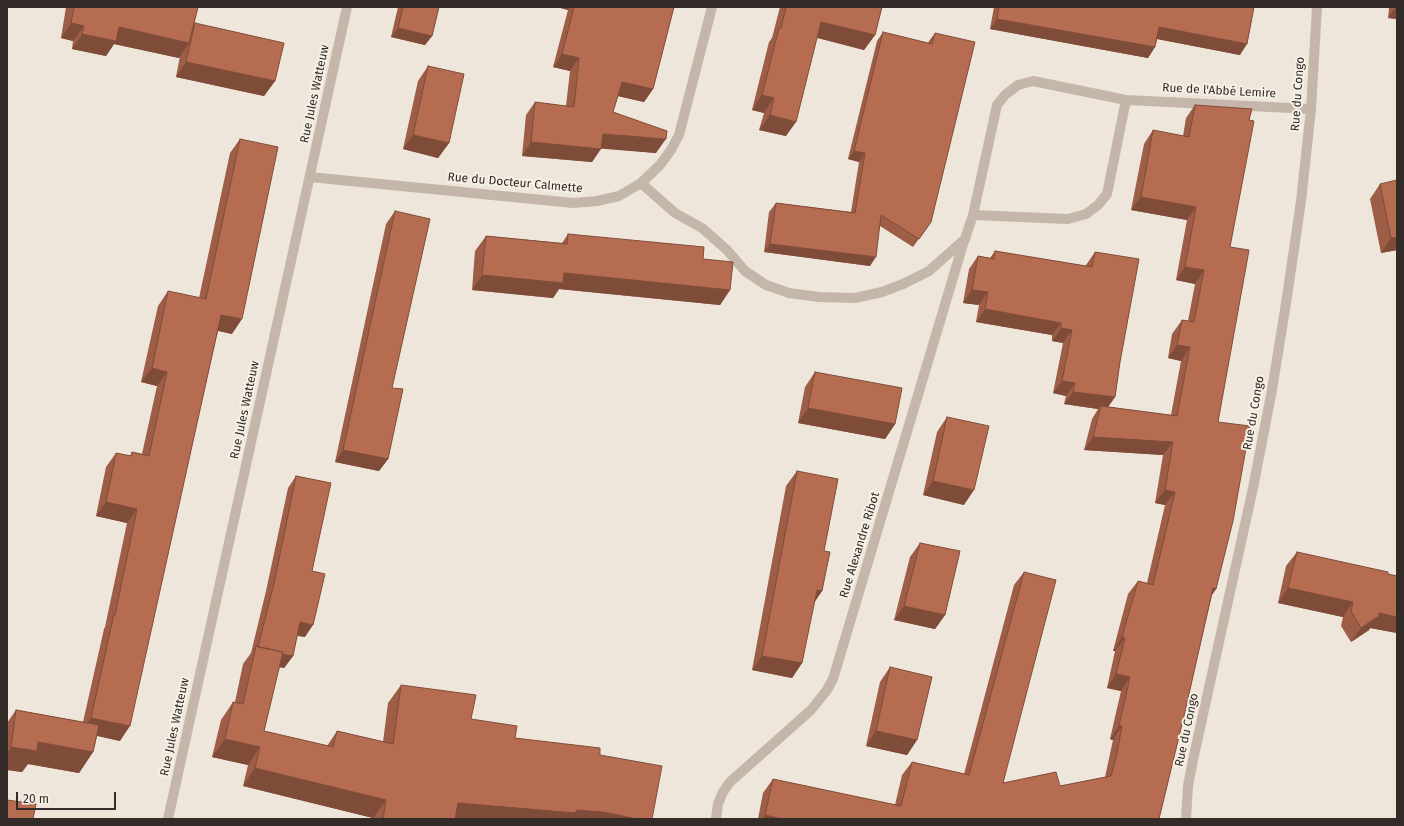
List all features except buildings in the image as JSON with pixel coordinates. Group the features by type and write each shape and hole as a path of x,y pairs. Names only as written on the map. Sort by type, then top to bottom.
{"street":[{"name":"Rue Jules Watteuw","path":"168,819 347,7"},
{"name":"Rue du Docteur Calmette","path":"310,177 573,203 597,201 619,196 640,184 660,165 671,150 679,134 712,7"},
{"name":"Rue du Congo","path":"1186,819 1188,786 1193,760 1253,488 1272,390 1301,200 1311,109 1317,7"},
{"name":"Rue de l'Abbé Lemire","path":"640,184 675,213 702,228 727,250 745,271 766,285 789,293 819,297 855,298 882,292 903,284 929,271 965,239 973,215 997,105 1005,95 1018,84 1033,81 1126,100 1311,109"},
{"path":"973,215 1068,219 1086,214 1098,205 1107,194 1126,100"},
{"name":"Rue Alexandre Ribot","path":"716,819 718,804 723,792 730,782 811,710 827,690 833,679 965,239"}]}
